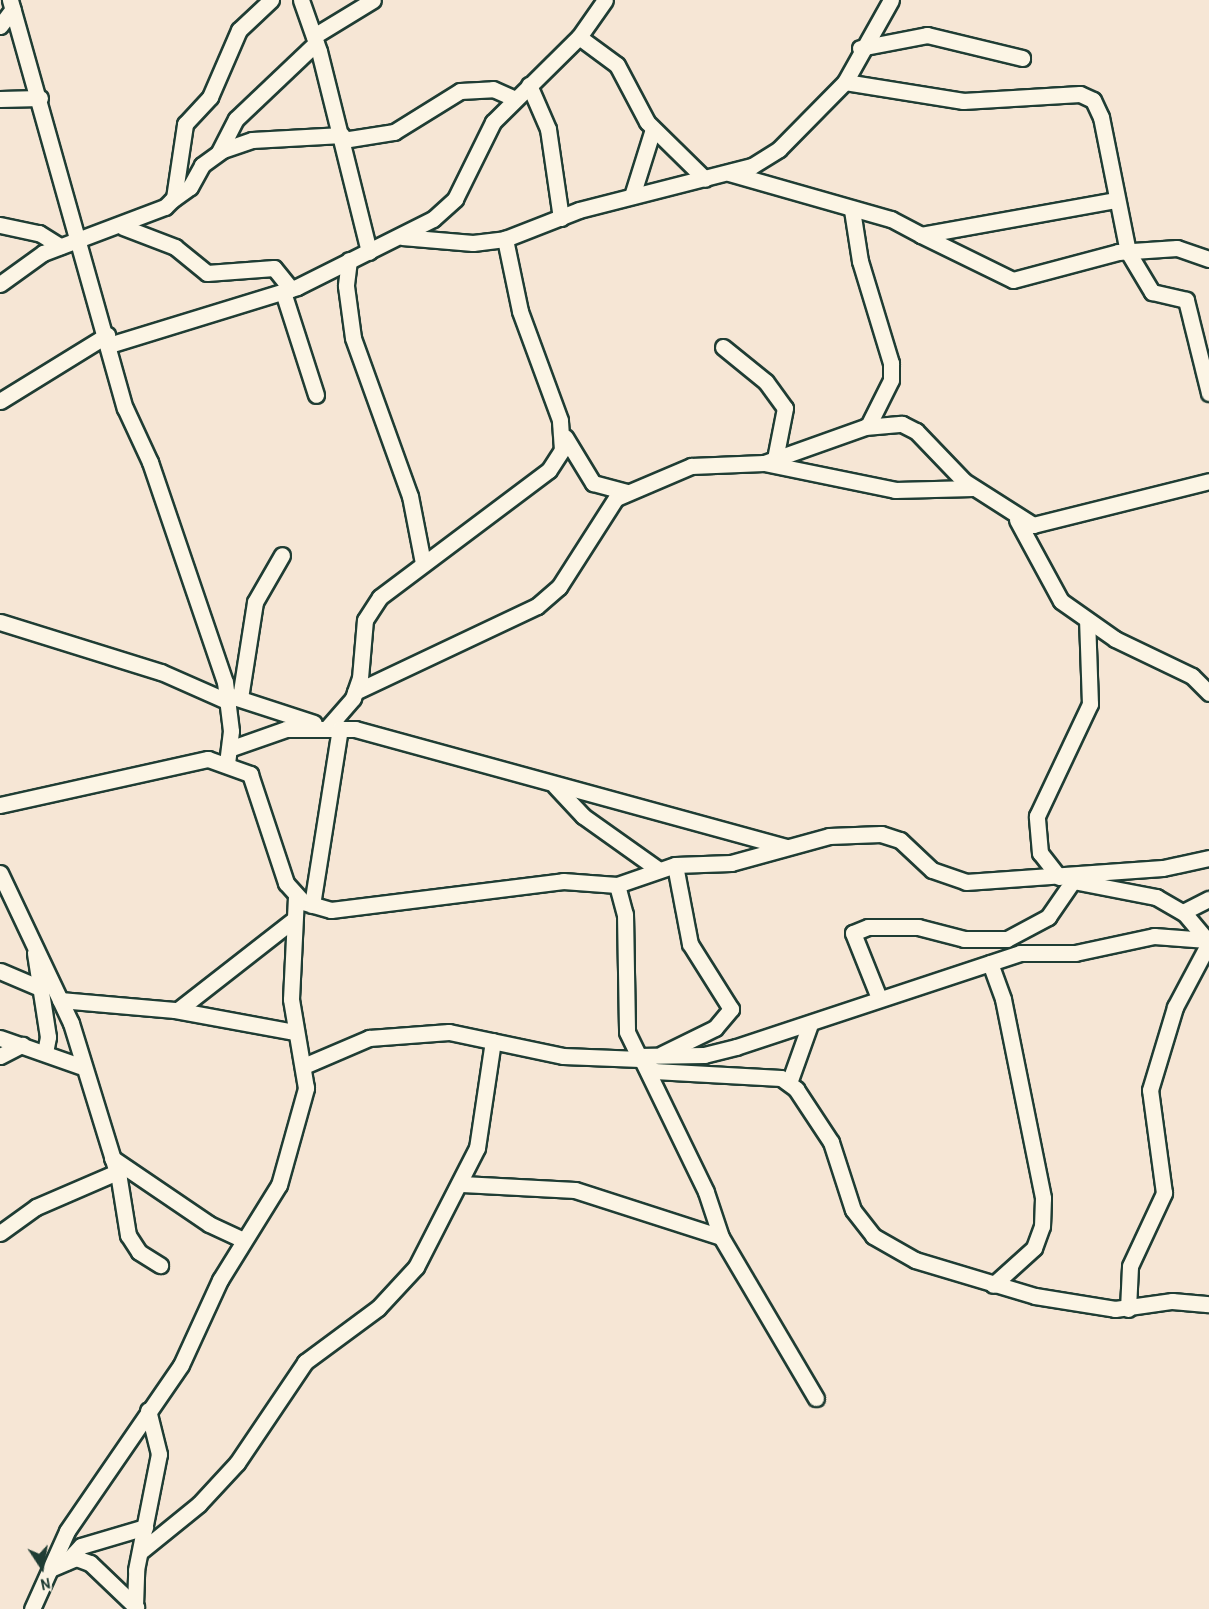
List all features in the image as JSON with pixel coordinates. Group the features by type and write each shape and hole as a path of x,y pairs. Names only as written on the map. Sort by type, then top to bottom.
{"street":[{"path":"172,200 185,124 210,97 239,30 271,0"},
{"path":"301,0 315,39 342,137 369,252"},
{"path":"0,284 60,246 123,227 172,200 219,152 236,119 315,39 373,0"},
{"path":"0,401 108,340 287,291 402,237 454,199 473,154 515,99 579,37 605,0"},
{"path":"402,237 473,243 505,239 561,218 632,196 729,173 779,148 845,82 860,48 891,0"},
{"path":"0,26 15,6"},
{"path":"15,6 125,408 150,462 232,698"},
{"path":"860,48 927,35 1022,58"},
{"path":"579,37 617,65 653,129 705,179"},
{"path":"845,82 963,101 1080,94 1093,100 1101,117 1115,200 1128,252 1152,292 1186,300 1209,393"},
{"path":"529,85 548,129 561,218"},
{"path":"219,152 252,140 342,137 394,132 460,91 493,89 515,99"},
{"path":"0,99 40,99"},
{"path":"632,196 653,129"},
{"path":"729,173 852,210 891,219 1013,280 1128,252 1177,248 1209,259"},
{"path":"921,235 1115,200"},
{"path":"852,210 860,261 891,363 891,380 868,426"},
{"path":"0,225 39,233 60,246"},
{"path":"123,227 175,247 207,273 274,268 287,291 316,395"},
{"path":"505,239 520,311 565,437 593,483 626,492"},
{"path":"350,260 346,286 353,338 410,496 423,563"},
{"path":"723,347 766,382 785,408 769,461"},
{"path":"355,692 537,606 559,587 590,544 606,509 626,492 691,466 769,461 868,426 902,424 916,431 973,488 1017,520 1040,525 1206,485"},
{"path":"312,905 330,727 355,692 365,620 380,597 549,470 565,437"},
{"path":"769,461 895,490 973,488"},
{"path":"1017,520 1061,601 1087,620 1192,676 1209,693"},
{"path":"228,756 232,698 255,602 282,555"},
{"path":"1087,620 1090,704 1037,816 1040,853 1070,877 1156,897 1202,922 1208,942 1175,1007 1150,1090 1164,1193 1130,1266 1128,1309"},
{"path":"0,622 161,672 232,698 330,727 553,783 786,847"},
{"path":"0,805 196,760 228,756 286,729 330,727"},
{"path":"228,756 250,774 271,846 296,895 312,905 331,910 562,881 617,885 675,865 731,863 829,836 881,834 900,840 950,878 1070,877 1209,858"},
{"path":"553,783 583,816 659,870"},
{"path":"306,1065 349,1042 400,1033 449,1032 563,1056 640,1059 662,1054 715,1028 731,1009 690,944 675,865"},
{"path":"0,873 71,1023 81,1066 115,1165 128,1235 139,1252 160,1265"},
{"path":"879,998 853,933 868,927 918,927 964,939 1007,939 1048,917 1070,877"},
{"path":"617,885 625,914 627,1032 706,1192 721,1237 816,1398"},
{"path":"32,1609 67,1531 148,1410 182,1365 244,1240 279,1185 306,1088 306,1065 295,1032 293,920 296,895"},
{"path":"1183,912 1209,899"},
{"path":"178,1010 293,920"},
{"path":"662,1054 704,1055 810,1024 879,998 1020,953 1075,953 1154,936 1202,922"},
{"path":"1154,936 1208,942"},
{"path":"35,949 36,986 48,1036 45,1053"},
{"path":"990,963 1004,999 1043,1198 1042,1226 1034,1248 993,1285"},
{"path":"0,972 36,986"},
{"path":"60,1000 178,1010 295,1032"},
{"path":"71,1023 103,1005"},
{"path":"789,1083 810,1024"},
{"path":"0,1038 81,1066"},
{"path":"140,1552 199,1504 237,1463 305,1362 378,1308 416,1267 462,1184 488,1102 493,1041"},
{"path":"0,1056 22,1045"},
{"path":"640,1059 654,1071 764,1076 789,1083 831,1142 853,1210 873,1236 915,1260 943,1264 993,1285 1093,1307 1128,1309 1172,1301 1209,1304"},
{"path":"115,1165 209,1224 244,1240"},
{"path":"0,1233 36,1207 115,1165"},
{"path":"462,1184 575,1190 721,1237"},
{"path":"137,1608 140,1552 159,1454 148,1410"},
{"path":"50,1569 66,1562 81,1546 145,1527"},
{"path":"66,1562 90,1563 137,1608"}]}
